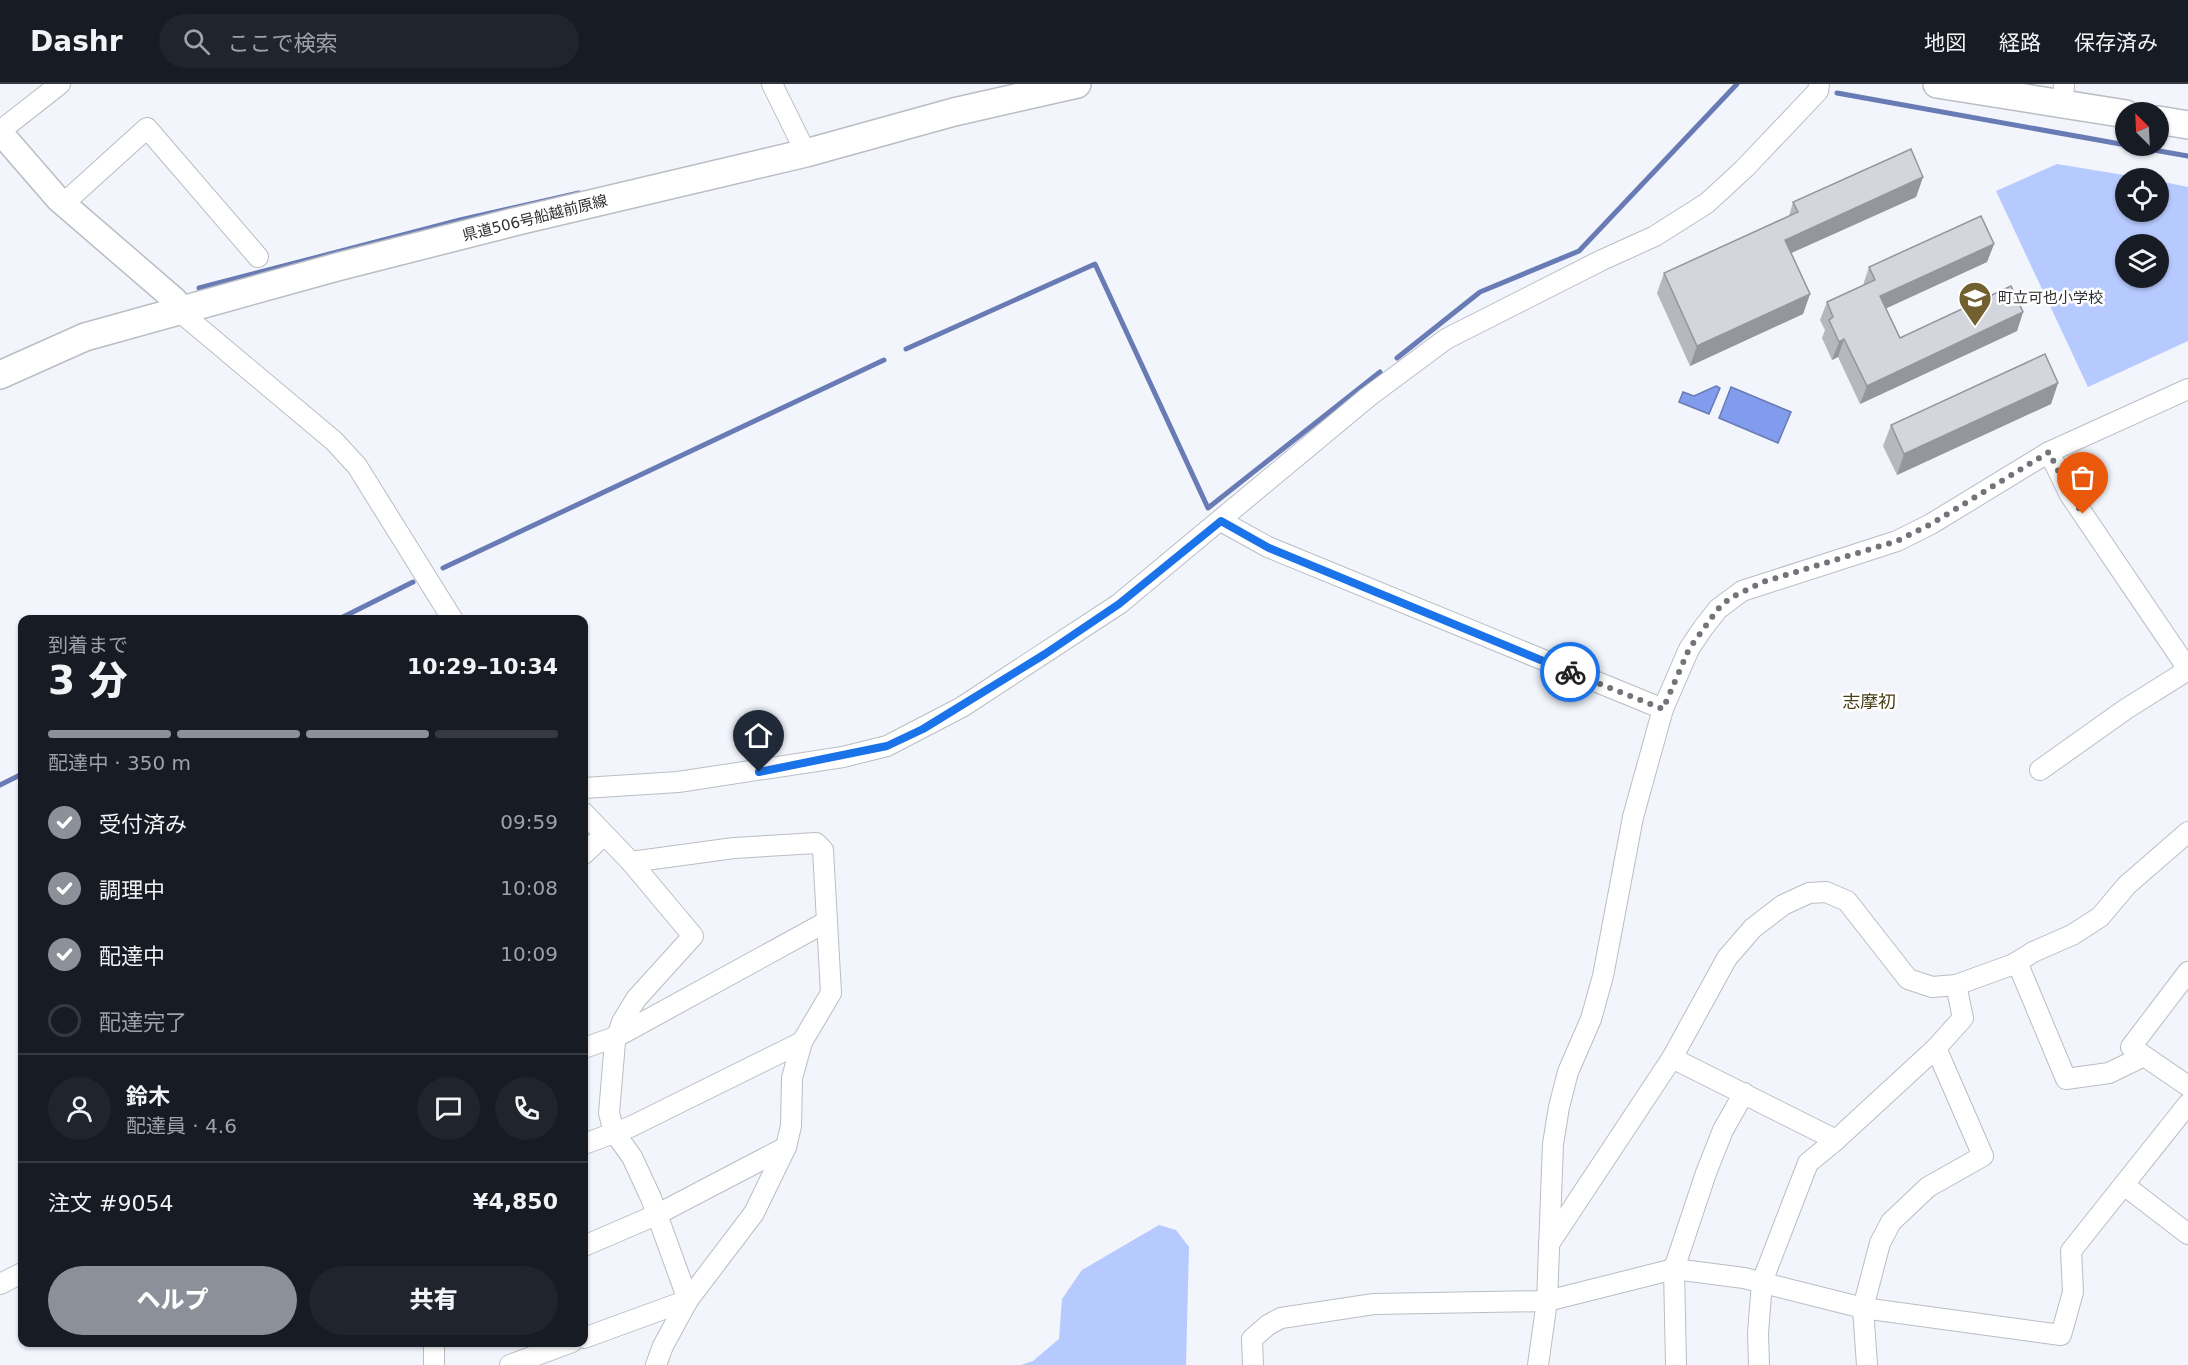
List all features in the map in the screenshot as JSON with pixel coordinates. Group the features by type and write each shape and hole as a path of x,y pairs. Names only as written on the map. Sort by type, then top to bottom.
{"main road":[{"name":"県道506号船越前原線","path":"0,375 85,338 179,311 518,221 806,153 954,112 1077,84"},
{"path":"1937,84 2064,93 2115,110"},
{"path":"2169,122 2188,125"}],"street":[{"path":"60,84 0,131 63,204 175,300 179,311 334,441 357,466 450,615"},
{"path":"772,84 806,153"},
{"path":"588,788 678,782 738,775 887,746 962,707 1119,604 1368,397 1446,339 1592,264 1655,236 1707,203 1745,168 1810,100 1818,91 1819,84"},
{"path":"63,204 147,128 258,257"},
{"path":"1538,1365 1547,1301 1552,1144 1559,1107 1568,1072 1591,1018 1603,976 1631,827 1663,709 1689,649 1718,609 1730,598 1763,582 1897,541 1931,524 2049,452 2188,389"},
{"path":"2040,770 2126,709 2188,670 2070,495 2049,452"},
{"path":"1221,521 1269,548 1663,709"},
{"path":"588,817 631,862 693,936 636,999 618,1036 610,1087 609,1113 614,1132 633,1157 688,1300"},
{"path":"1549,1244 1672,1058 1727,958 1753,928 1783,906 1809,893 1826,892 1846,901 1908,979 1932,987 1956,986 2017,962 2033,952 2067,938 2100,917 2127,885 2188,832"},
{"path":"588,850 604,835"},
{"path":"631,862 734,848 816,843 823,850 831,993 802,1042 792,1078 791,1126 786,1147 754,1213 688,1300 663,1346 656,1365"},
{"path":"588,1047 618,1036 826,922"},
{"path":"2017,962 2066,1079 2109,1073 2144,1056"},
{"path":"2188,972 2131,1047 2188,1086"},
{"path":"1759,1365 1758,1333 1762,1282 1808,1163 1936,1048 1963,1018 1956,986"},
{"path":"588,1142 630,1127 802,1042"},
{"path":"1867,1365 1863,1308 1880,1243 1891,1222 1928,1187 1983,1156 1936,1048"},
{"path":"1672,1058 1836,1140"},
{"path":"1676,1365 1674,1269 1723,1130 1744,1094"},
{"path":"1253,1365 1252,1339 1268,1325 1281,1318 1374,1304 1547,1301 1674,1269 1762,1282 1863,1308 2061,1335 2073,1292 2071,1251 2188,1104"},
{"path":"588,1244 656,1215 786,1147"},
{"path":"2124,1185 2188,1234"},
{"path":"0,1284 18,1275"},
{"path":"588,1337 688,1300"},
{"path":"434,1347 434,1365"},
{"path":"510,1365 559,1347"}],"shaded area":[{"path":"2057,164 2115,174 2115,222 2169,222 2169,183 2188,187 2188,341 2088,387 1996,191"},
{"path":"1716,386 1720,388 1709,414 1679,402 1683,392 1694,396"},
{"path":"1731,387 1791,412 1778,443 1719,418"},
{"path":"1159,1225 1176,1230 1189,1247 1186,1365 1021,1365 1033,1361 1059,1339 1062,1299 1082,1270"}],"building":[{"path":"1911,149 1923,177 1785,240 1810,294 1697,346 1664,273 1798,212 1793,202"},
{"path":"1981,216 1994,244 1880,296 1900,338 2011,286 2023,312 1867,386 1844,339 1839,342 1829,320 1833,317 1827,302 1875,280 1869,267"},
{"path":"2045,354 2058,383 1904,454 1891,425"}],"waterway":[{"path":"1397,358 1480,292 1579,251 1737,84"},
{"path":"1837,93 2115,143"},
{"path":"2169,153 2188,156"},
{"path":"199,288 460,220 579,193"},
{"path":"906,349 1095,264 1208,508 1380,372"},
{"path":"443,568 884,360"},
{"path":"347,615 413,582"},
{"path":"0,785 18,776"}],"way so far":[{"path":"1570,672 1663,709 1689,649 1718,609 1730,598 1763,582 1897,541 1931,524 2049,452 2070,495 2083,514"}],"place":[{"name":"町立可也小学校","path":"1975,327"}],"district":[{"name":"志摩初","path":"1869,702"}],"route":[{"path":"759,772 843,757 887,746 923,729 962,707 1119,604 1221,521 1269,548 1421,608 1570,672"}]}
